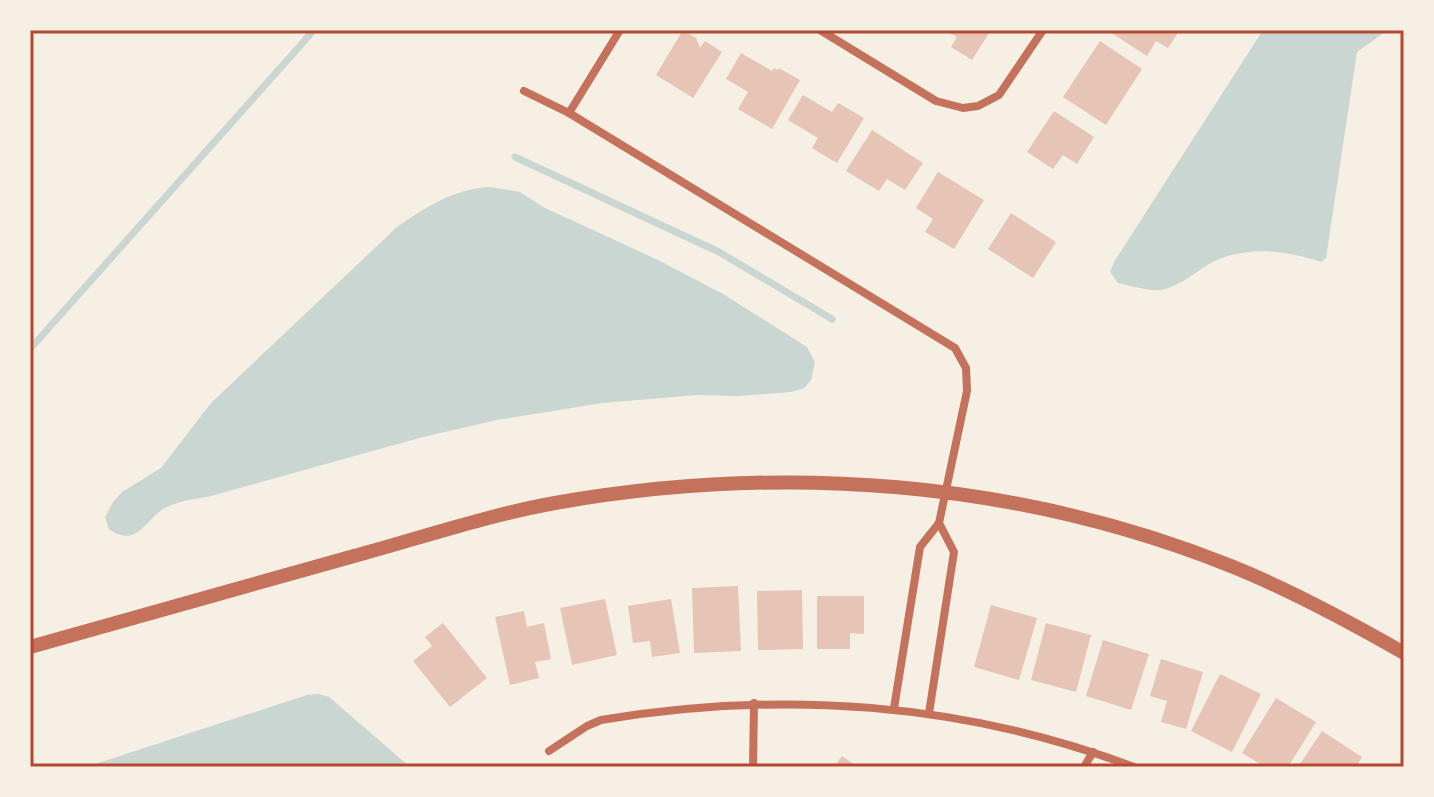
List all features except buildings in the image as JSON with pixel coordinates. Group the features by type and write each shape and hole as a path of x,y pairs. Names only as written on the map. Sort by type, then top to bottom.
{"street":[{"path":"569,113 620,30"},
{"path":"820,30 936,101 963,108 978,106 999,95 1043,30"},
{"path":"524,91 569,113 955,348 966,368 967,391 939,523 920,547 894,708"},
{"path":"30,647 552,504 666,487 786,482 881,484 946,491 1055,511 1147,536 1235,568 1328,611 1404,653"},
{"path":"929,713 954,552 939,523"},
{"path":"753,767 754,703"},
{"path":"549,751 601,720 667,710 754,703 894,708 929,713 1012,730 1093,752 1134,767"},
{"path":"1084,767 1093,752"}],"shaded area":[{"path":"1263,30 1388,30 1357,52 1326,258 1321,262 1279,252 1251,252 1224,257 1174,286 1161,290 1118,283 1110,272 1114,262"},
{"path":"490,187 520,192 543,207 723,294 807,347 815,362 811,380 804,388 791,392 698,395 602,403 497,420 178,503 160,511 135,534 128,536 109,529 105,517 122,492 161,468 211,403 397,227 453,195"},
{"path":"307,695 329,697 410,767 86,767"}],"waterway":[{"path":"30,349 314,30"},
{"path":"515,157 719,252 832,319"}]}
